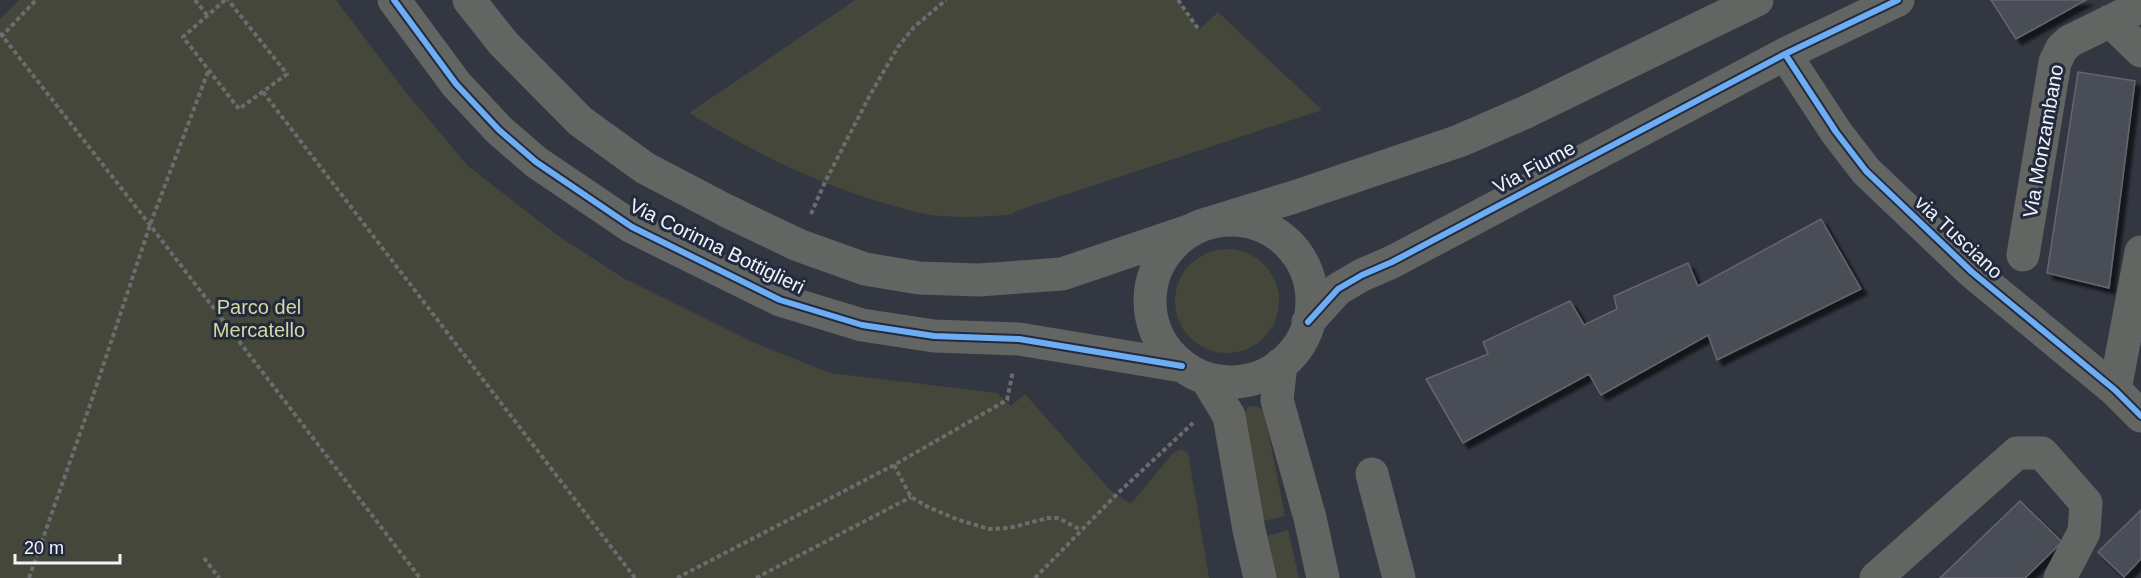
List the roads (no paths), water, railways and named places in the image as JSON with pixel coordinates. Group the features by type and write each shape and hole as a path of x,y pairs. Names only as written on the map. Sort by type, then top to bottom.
{"street":[{"name":"Via Corinna Bottiglieri","path":"394,0 456,84 499,130 536,162 632,227 780,300 862,325 934,336 1019,339 1194,372"},
{"name":"Via Corinna Bottiglieri","path":"469,0 502,43 580,121 645,168 798,245 866,269 919,278 979,280 1062,274 1204,226"},
{"path":"1260,578 1229,416 1194,372 1168,352 1157,335 1151,315 1150,295 1154,276 1163,257 1175,242 1204,226 1459,141 1526,112 1757,0"},
{"name":"Via Fiume","path":"1308,322 1338,289 1362,275 1392,262 1785,54 1898,0"},
{"name":"Via Monzambano","path":"2023,255 2055,62 2062,48 2070,41 2141,6"},
{"path":"2110,21 2141,51"},
{"name":"via Tusciano","path":"1785,54 1836,132 1866,171 1972,272 2115,390 2141,416"},
{"path":"1194,372 1221,381 1245,380 1268,373 1281,364 1302,338 1312,302 1309,282 1302,263 1290,246 1275,233 1256,224 1236,220 1204,226"},
{"path":"2115,390 2141,252"},
{"path":"1281,364 1277,400 1310,518 1323,578"},
{"path":"1876,578 2017,453 2042,453 2086,503 2084,532 2060,578"},
{"path":"1372,474 1400,578"}],"park label":[{"name":"Parco del Mercatello","path":"259,318"}]}
